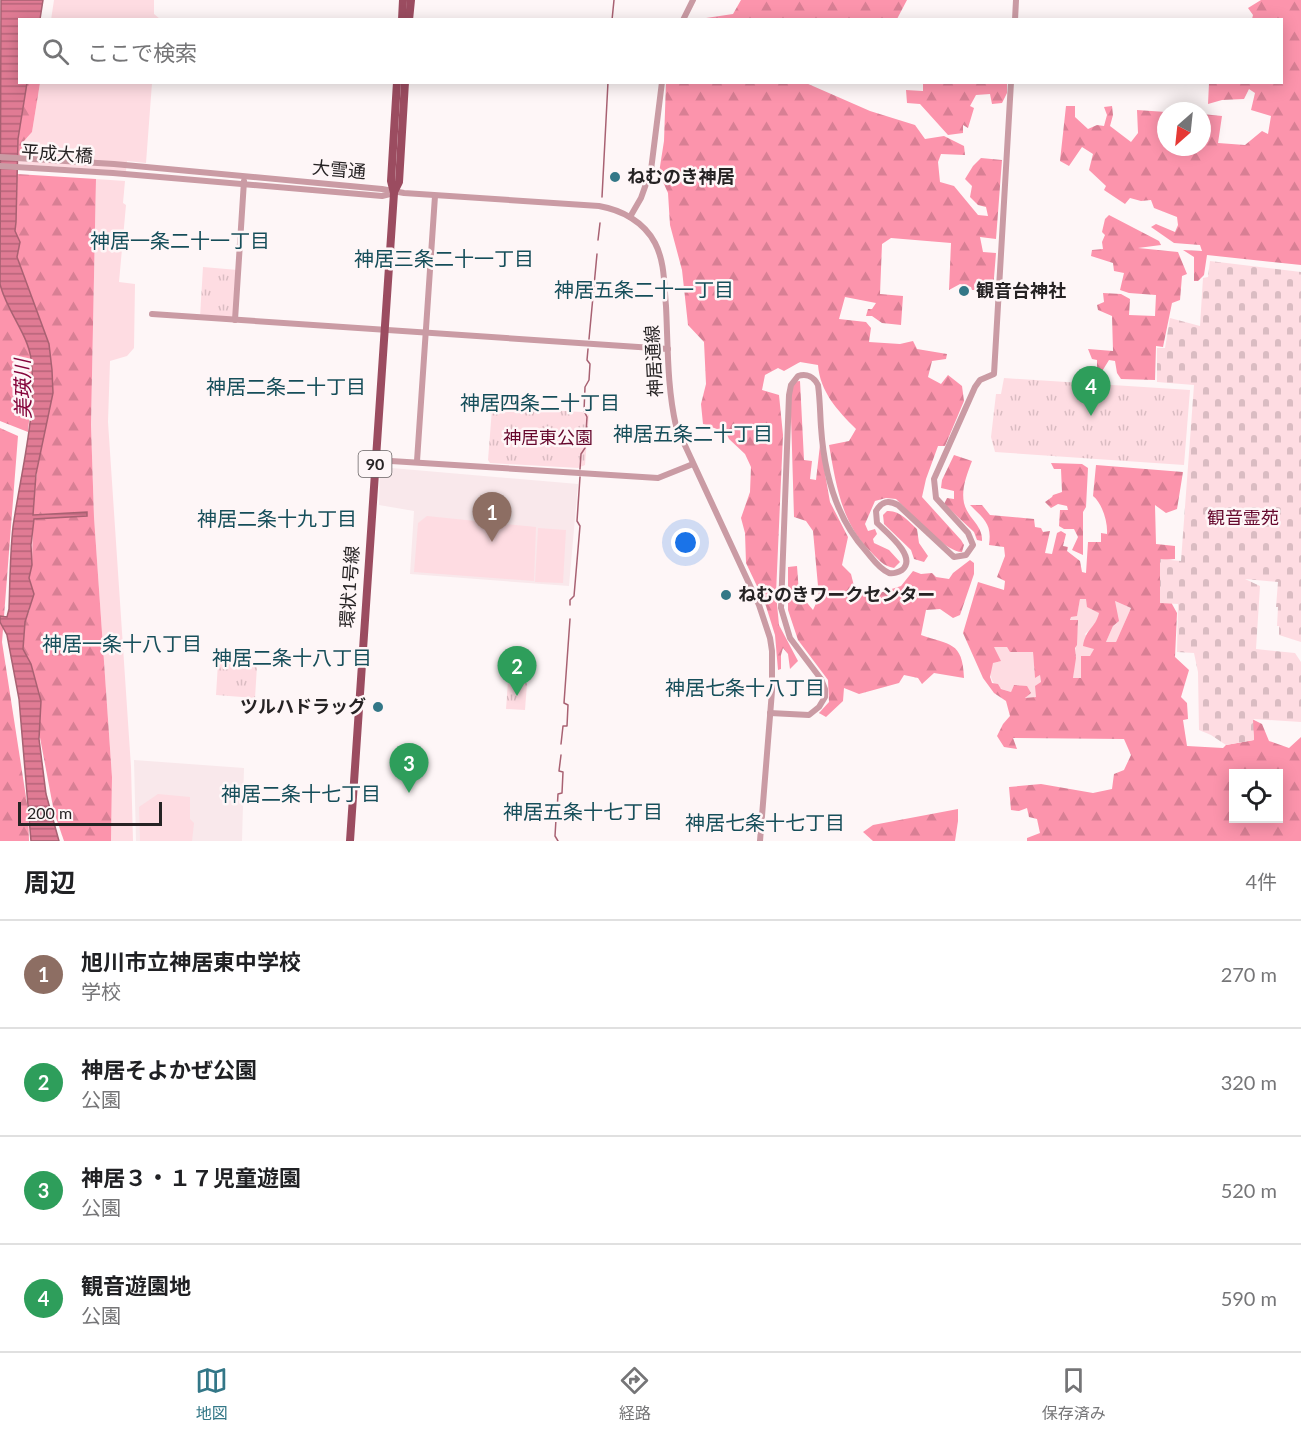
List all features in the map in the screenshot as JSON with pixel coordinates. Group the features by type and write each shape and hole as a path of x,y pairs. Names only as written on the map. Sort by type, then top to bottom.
{"main road":[{"path":"402,18 403,0"},
{"path":"409,18 411,0"},
{"name":"環状1号線","path":"350,841 394,193 392,181 397,84"},
{"name":"環状1号線","path":"394,193 399,182 405,84"}],"street":[{"path":"684,18 693,0"},
{"path":"1015,18 1016,0"},
{"path":"630,217 641,198 651,170 662,84"},
{"path":"770,713 809,715 819,707 825,697 821,679 790,638 781,608 789,395 791,385 798,376 808,375 815,379 818,386 827,469 841,516 855,539 880,567 889,573 895,573 907,564 907,557 902,549 877,523 876,511 885,502 891,501 898,505 954,557 966,555 973,544 968,533 936,498 934,480 975,387 980,380 994,374 1011,84"},
{"name":"大雪通","path":"0,157 114,164 244,181"},
{"name":"平成大橋","path":"0,166 113,173"},
{"name":"大雪通","path":"113,173 382,189 394,193"},
{"path":"235,320 244,181"},
{"name":"神居通線","path":"394,193 599,206 630,217 650,234 662,259 676,426 755,596 766,625 772,651 770,713 760,841"},
{"path":"417,461 435,196"},
{"path":"152,314 668,349"},
{"path":"375,460 658,478 693,464"}],"shaded area":[{"path":"1,0 43,0 40,18 18,18 18,84 27,84 18,139 15,231 20,242 17,257 49,344 53,393 36,474 33,515 87,512 87,516 34,519 31,545 32,565 29,578 34,594 25,622 23,649 31,664 41,701 39,739 46,794 59,841 31,841 19,699 7,635 0,622 0,616 7,617 9,609 13,527 30,421 33,379 29,350 0,284"},
{"path":"380,467 578,484 569,586 410,574 414,511 379,505"},
{"path":"134,760 244,768 242,841 136,841"}],"green space":[{"path":"54,0 154,0 154,14 159,18 51,18"},
{"path":"741,0 907,0 898,18 706,18 733,14"},
{"path":"1261,0 1301,0 1301,265 1207,255 1204,275 1198,281 1194,281 1194,257 1183,250 1202,251 1200,245 1174,243 1151,227 1156,224 1175,232 1178,225 1177,217 1154,208 1151,200 1141,201 1130,198 1125,204 1104,190 1106,186 1089,170 1093,154 1082,147 1069,166 1060,161 1066,106 1075,106 1075,117 1088,129 1097,125 1104,126 1107,115 1104,107 1112,106 1113,115 1110,126 1131,142 1138,133 1137,110 1157,111 1157,156 1211,156 1211,115 1222,116 1218,143 1245,145 1262,131 1268,134 1271,116 1251,110 1255,93 1249,89 1244,99 1208,102 1209,84 1283,84 1283,18 1252,18 1253,15 1248,8"},
{"path":"27,84 40,84 32,132 24,141 17,164 18,139"},
{"path":"40,84 152,84 146,163 127,161 126,171 17,164 24,141 32,132"},
{"path":"666,84 808,84 870,111 915,125 925,139 944,136 964,146 965,155 941,154 938,162 940,182 954,186 978,215 988,216 986,207 978,205 970,197 972,186 965,179 981,158 1002,160 996,239 980,237 983,252 996,253 993,290 972,290 971,287 960,284 949,290 951,243 891,238 882,244 880,294 903,296 901,325 882,323 872,316 866,316 868,309 872,309 876,303 845,297 839,319 866,322 871,328 869,342 900,344 913,341 917,349 947,354 946,359 932,361 928,377 941,384 948,375 962,386 964,401 945,446 938,446 922,497 961,540 964,545 962,552 955,551 938,539 896,499 886,498 875,501 865,524 868,531 875,529 877,534 873,539 874,543 889,550 900,562 894,568 879,560 853,529 841,502 829,445 849,441 856,429 826,392 819,375 818,365 800,362 784,371 778,368 765,375 762,390 779,395 783,435 776,594 779,625 798,661 790,669 788,654 783,648 781,669 778,670 775,635 765,603 746,563 745,533 741,518 750,492 751,467 745,454 729,439 724,428 717,429 703,424 701,404 706,384 704,342 688,325 682,270 670,225 668,193 659,173 664,141"},
{"path":"923,84 1007,84 1007,93 1002,103 992,104 990,94 976,95 970,106 974,108 968,128 963,125 963,133 948,135 920,104 907,103 906,90 923,91"},
{"path":"17,174 96,179 91,425 94,517 112,777 111,841 64,841 54,812 38,727 41,701 31,664 23,649 25,622 30,609 31,583 29,578 32,565 33,504 39,455 53,393 49,344 17,257 20,242 15,231"},
{"path":"96,179 125,181 123,203 126,205 119,282 135,284 134,348 127,356 110,361 108,422 131,767 133,841 111,841 112,777 94,517 91,425"},
{"path":"1109,215 1159,241 1161,245 1138,248 1178,252 1187,274 1182,276 1180,300 1172,303 1163,347 1156,346 1155,380 1121,379 1117,373 1115,361 1109,360 1101,373 1097,369 1097,360 1092,359 1088,349 1113,351 1112,316 1098,310 1097,305 1104,302 1103,293 1121,294 1130,299 1129,315 1155,316 1156,295 1120,290 1124,273 1114,271 1113,263 1091,256 1092,250 1103,249 1102,242 1105,235 1102,232 1105,219"},
{"name":"観音霊苑","path":"1210,261 1301,272 1301,642 1279,635 1278,607 1276,607 1278,582 1245,579 1260,586 1256,649 1295,653 1301,662 1301,722 1253,719 1254,740 1226,745 1199,730 1198,672 1194,653 1177,652 1178,604 1160,603 1160,559 1181,561 1194,385 1157,382 1157,348 1165,348 1170,318 1200,326 1203,278 1208,277"},
{"path":"203,267 238,270 235,320 200,317"},
{"path":"0,284 25,338 31,357 32,385 28,432 0,421"},
{"path":"1004,378 1190,390 1184,465 995,452 991,437 996,394 1001,394"},
{"path":"800,381 804,460 812,461 810,479 816,480 820,445 830,502 848,537 842,565 851,574 854,586 873,595 901,586 913,571 921,574 932,573 936,577 949,579 970,560 974,563 974,574 960,615 953,618 940,609 926,610 921,635 953,646 961,657 964,678 934,673 922,684 918,678 904,675 899,683 859,694 844,688 843,701 826,717 819,713 829,702 828,680 798,640 788,610 788,567 797,566 799,593 813,610 819,597 813,531 806,521 794,517 790,382"},
{"name":"神居東公園","path":"494,407 582,412 589,415 585,465 578,468 490,463 488,460"},
{"path":"0,428 18,436 2,642 28,810 29,841 0,841"},
{"path":"954,455 972,461 965,482 963,498 966,509 982,535 982,541 977,540 974,532 944,504 947,498 954,499 954,491 941,488 942,480"},
{"path":"1051,463 1082,464 1088,468 1086,507 1083,512 1083,555 1072,550 1078,537 1074,529 1064,529 1059,526 1060,510 1068,510 1067,506 1058,504 1051,508 1045,502 1053,495 1062,492 1061,469 1054,469"},
{"path":"1096,465 1183,472 1177,509 1166,513 1155,505 1156,544 1175,546 1175,559 1161,560 1172,604 1177,613 1175,657 1189,670 1181,697 1187,703 1188,719 1183,720 1187,746 1223,748 1226,745 1254,740 1252,719 1262,724 1269,741 1289,748 1301,737 1301,841 1027,841 1027,838 1040,833 1037,819 1029,817 1027,808 1019,811 1011,810 1009,787 1041,784 1093,793 1112,789 1114,774 1124,770 1131,755 1124,739 1013,738 1017,749 1004,747 997,736 1010,716 1006,701 994,693 983,678 963,633 978,582 1004,590 1005,581 997,577 1005,556 1004,547 989,545 988,527 970,505 982,505 990,515 1034,519 1035,527 1041,528 1043,532 1050,531 1045,553 1052,554 1057,533 1061,531 1066,534 1063,546 1068,547 1067,551 1080,561 1082,572 1086,573 1088,542 1101,542 1101,533 1107,534 1104,513 1093,496","holes":["1080,599 1086,599 1087,607 1099,613 1083,646 1094,649 1090,656 1081,656 1081,678 1073,678 1078,620 1070,620 1071,617 1077,616","1115,601 1131,608 1116,642 1106,642 1113,626 1119,621","994,647 1007,647 1010,652 1033,652 1035,678 1040,675 1041,682 1035,686 1036,697 1025,698 1031,693 1027,686 1014,685 1011,692 992,683 990,677 993,663 1001,661"]},
{"path":"887,511 900,514 917,529 919,543 928,556 924,562 914,559 911,550 884,524 883,515"},
{"path":"427,516 536,527 534,581 414,572 418,523"},
{"path":"538,528 566,530 563,583 535,582"},
{"path":"1086,598 1099,613 1097,623 1085,634 1094,649 1081,678 1073,678 1078,621 1070,621 1071,617 1077,615 1080,599"},
{"path":"1115,601 1131,608 1116,642 1106,642 1113,626"},
{"path":"993,647 1007,647 1010,652 1033,651 1035,678 1040,675 1041,682 1037,697 1025,699 1027,695 1021,686 1014,685 1011,692 1002,689 992,681"},
{"path":"218,663 257,666 255,698 216,695"},
{"path":"508,681 527,683 525,710 506,709"},
{"path":"158,794 190,797 190,819 194,823 192,841 140,841 139,807"},
{"path":"958,809 955,841 873,841 863,832 873,825"}],"waterway":[{"path":"612,18 614,0"},
{"path":"602,197 608,84"},
{"path":"598,240 600,223"},
{"path":"589,339 597,254"},
{"path":"580,469 581,454 585,448 587,417 584,411 585,387 589,380 590,364 587,360 588,349"},
{"path":"570,605 570,600 574,596 580,526 577,521 580,477"},
{"path":"561,744 563,726 567,726 568,705 564,703 570,619"},
{"path":"557,811 558,794 562,793 563,772 559,771 561,755"},
{"path":"556,819 555,836 558,841"}],"place":[{"name":"ねむのき神居","path":"615,177"},
{"name":"観音台神社","path":"964,291"},
{"name":"観音遊園地","path":"1091,416"},
{"name":"旭川市立神居東中学校","path":"492,542"},
{"name":"ねむのきワークセンター","path":"726,595"},
{"name":"神居そよかぜ公園","path":"517,696"},
{"name":"ツルハドラッグ","path":"378,707"},
{"name":"神居３・１７児童遊園","path":"409,793"}],"district":[{"name":"神居一条二十一丁目","path":"180,241"},
{"name":"神居三条二十一丁目","path":"444,259"},
{"name":"神居五条二十一丁目","path":"644,290"},
{"name":"神居二条二十丁目","path":"286,387"},
{"name":"神居四条二十丁目","path":"540,403"},
{"name":"神居五条二十丁目","path":"693,434"},
{"name":"神居二条十九丁目","path":"277,519"},
{"name":"神居一条十八丁目","path":"122,644"},
{"name":"神居二条十八丁目","path":"292,658"},
{"name":"神居七条十八丁目","path":"745,688"},
{"name":"神居二条十七丁目","path":"301,794"},
{"name":"神居五条十七丁目","path":"583,812"},
{"name":"神居七条十七丁目","path":"765,823"}],"water label":[{"name":"美瑛川","path":"23,389"}]}
